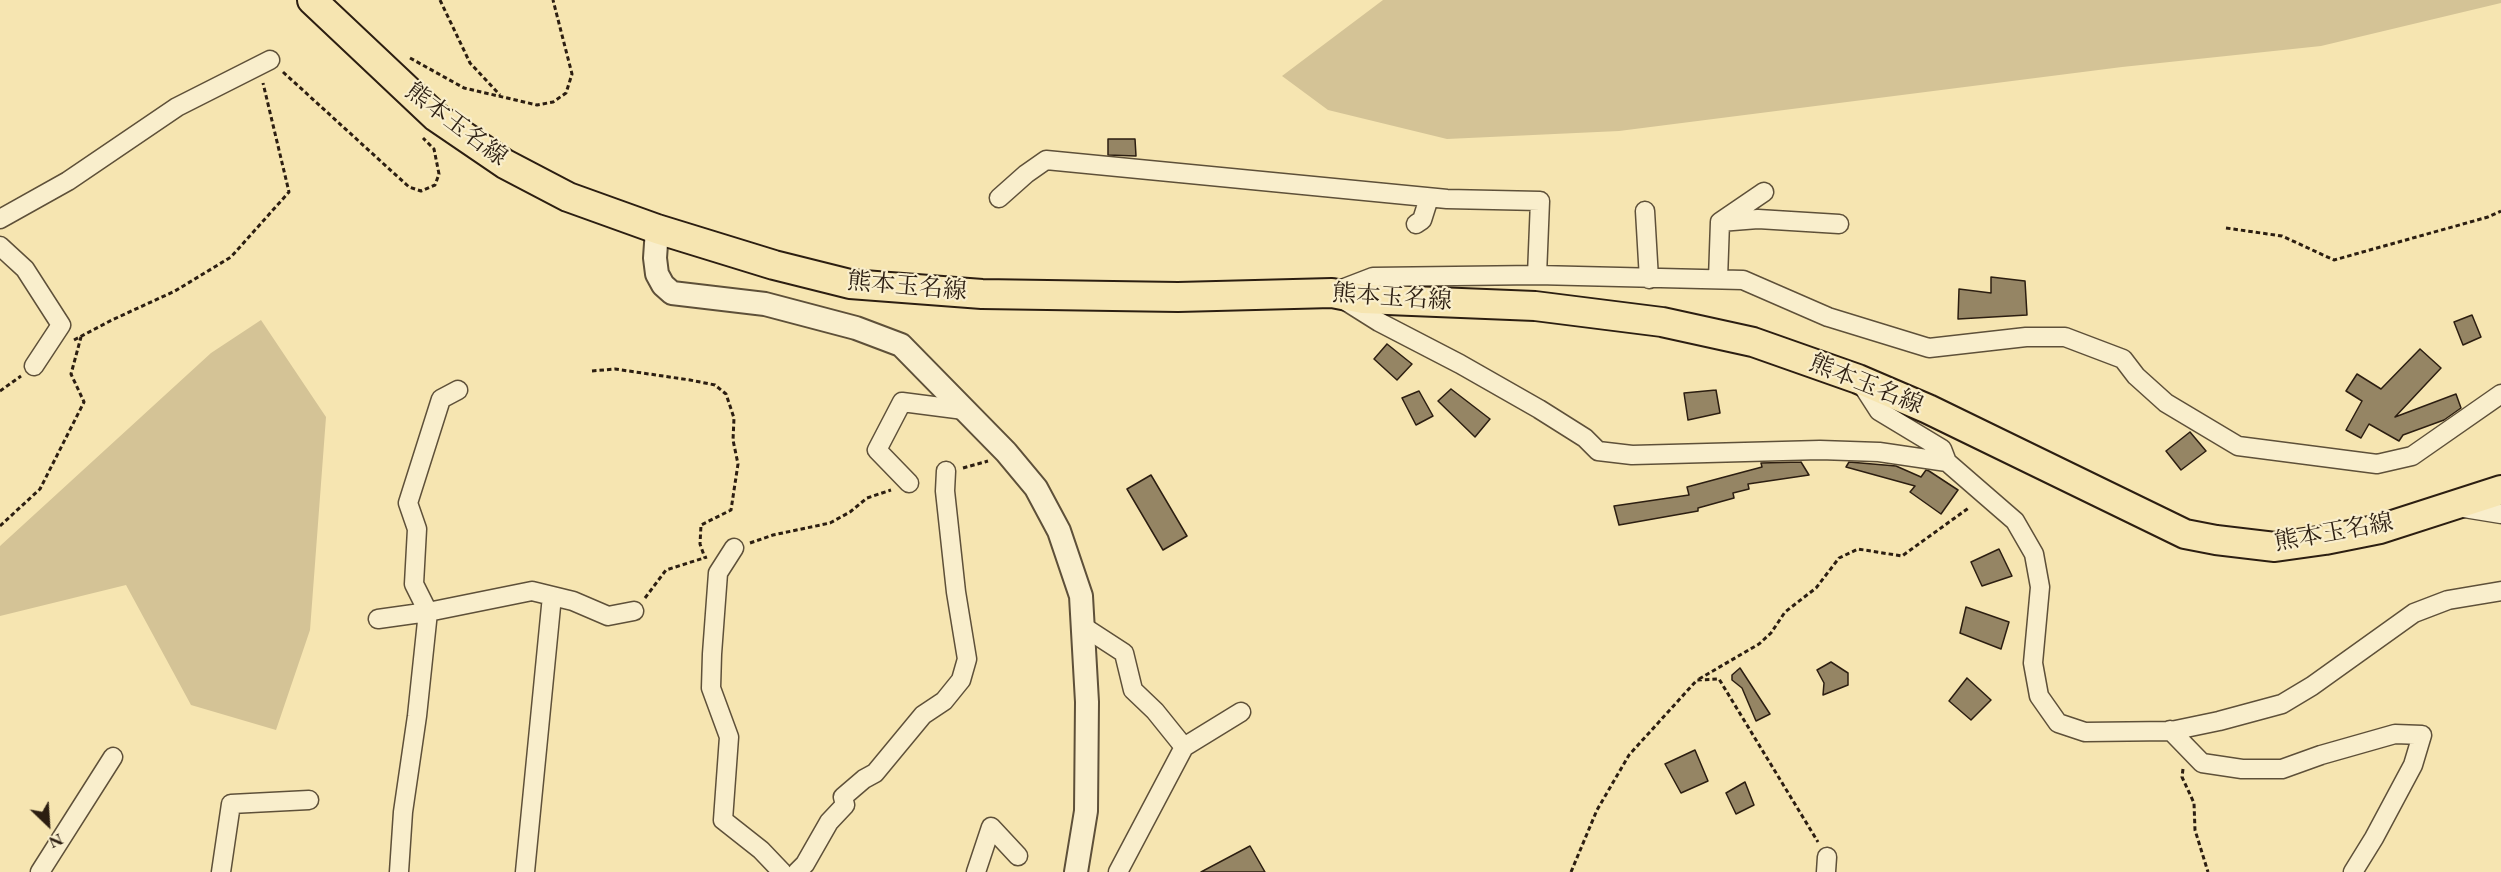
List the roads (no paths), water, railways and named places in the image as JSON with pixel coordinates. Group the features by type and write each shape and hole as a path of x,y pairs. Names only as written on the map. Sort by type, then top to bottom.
{"main road":[{"name":"熊本玉名線","path":"312,0 436,117 505,164 568,197 657,229 774,265 850,284 982,294 1178,297 1332,293 1363,299 1535,306 1662,322 1753,342 1858,379 1928,409 2185,534 2275,547 2380,529 2501,490"}],"street":[{"path":"0,219 69,181 177,107 270,60"},
{"path":"999,198 1046,160 1429,198 1540,201 1538,275"},
{"path":"1720,222 1764,192"},
{"path":"1416,224 1422,220 1429,198"},
{"path":"1645,211 1649,279"},
{"path":"1720,222 1758,219 1839,224"},
{"path":"1718,279 1720,222"},
{"path":"657,229 654,258 657,273 663,285 672,293 765,304 856,328 901,345 1006,452 1036,488 1059,531 1081,596 1087,702 1086,811 1076,872"},
{"path":"0,246 25,269 61,325 34,366"},
{"path":"1332,293 1372,277 1538,275 1743,280 1828,317 1929,348 2026,337 2065,337 2123,359 2136,376 2166,403 2238,446 2377,464 2412,456 2501,394"},
{"path":"1332,293 1379,322 1539,409 1585,438 1598,451 1632,455 1820,450 1868,451 1947,462"},
{"path":"1858,379 1879,411 1942,449 1947,462 2015,521 2034,554 2040,587 2033,663 2039,696 2058,723 2085,732 2170,730 2219,722 2282,704 2312,686 2414,613 2448,600 2501,591"},
{"path":"399,872 403,812 417,716 428,612 414,584 417,529 408,503 441,399 458,390"},
{"path":"909,483 877,450 902,402 964,410"},
{"path":"798,872 829,822 845,805 843,797 875,773 923,715 944,701 961,680 968,659 956,592 945,491 946,471"},
{"path":"2451,505 2501,514"},
{"path":"734,548 718,573 712,654 711,688 729,737 723,820 760,850 782,872"},
{"path":"378,619 428,612 532,591 573,601 608,616 634,612"},
{"path":"525,872 552,596"},
{"path":"1084,627 1124,653 1133,690 1155,711 1184,747"},
{"path":"1118,872 1184,747 1241,712"},
{"path":"2170,730 2202,762 2242,769 2282,769 2321,755 2395,734 2422,735 2413,765 2353,872"},
{"path":"40,872 113,757"},
{"path":"221,872 231,804 309,800"},
{"path":"976,872 991,827 1018,856"}]}
